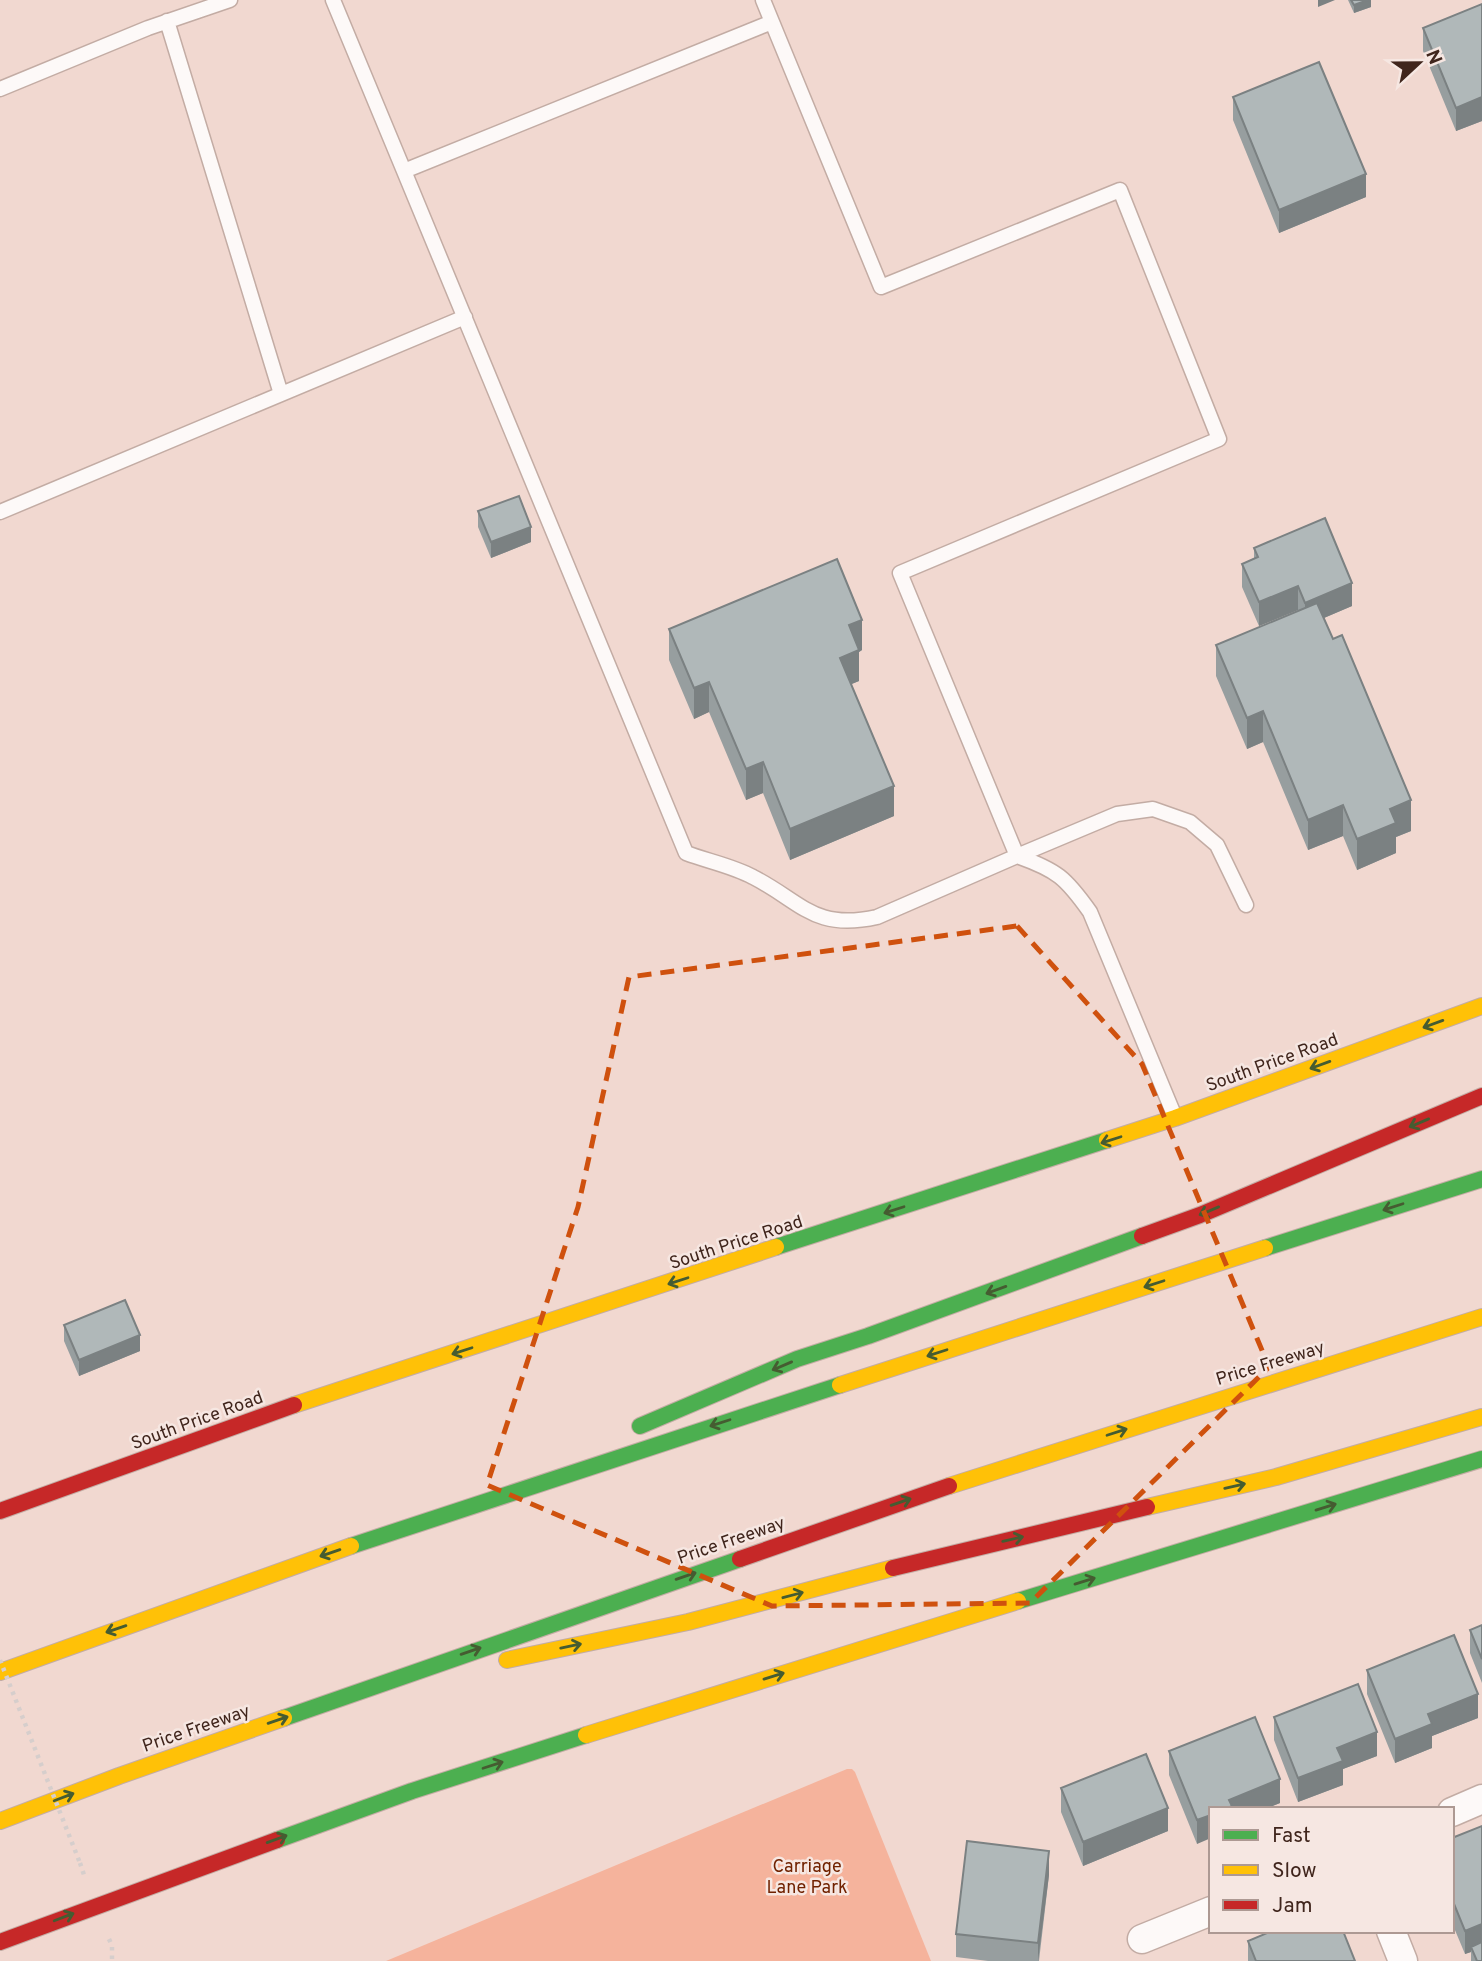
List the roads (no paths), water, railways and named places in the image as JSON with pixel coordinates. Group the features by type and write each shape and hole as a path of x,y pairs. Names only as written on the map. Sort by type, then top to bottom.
{"main road":[{"name":"South Price Road","path":"0,1511 318,1396 582,1313 1175,1118 1482,1006"},
{"path":"621,1434 797,1359 868,1336 1200,1215 1482,1097"},
{"path":"0,1672 394,1530 1482,1179"},
{"name":"Price Freeway","path":"0,1821 361,1690 937,1490 1482,1317"},
{"path":"361,1690 688,1622 937,1557 1276,1477 1482,1418"},
{"path":"0,1942 412,1791 708,1696 1482,1460"},
{"path":"394,1530 558,1461"}],"street":[{"path":"1454,1811 1482,1799"},
{"path":"1142,1939 1209,1912"},
{"path":"1392,1933 1403,1961"}],"lane":[{"path":"0,89 211,3 230,0"},
{"path":"333,0 686,853 752,876 799,907 825,919 853,923 877,917 1117,814 1153,808 1190,822 1217,845 1246,905"},
{"path":"763,0 881,287 1120,190 1219,439 900,573 1017,856 1044,865 1070,883 1090,912 1175,1118"},
{"path":"167,21 281,394"},
{"path":"404,171 772,22"},
{"path":"0,512 465,317"}],"park label":[{"name":"Carriage Lane Park","path":"807,1876"}]}
